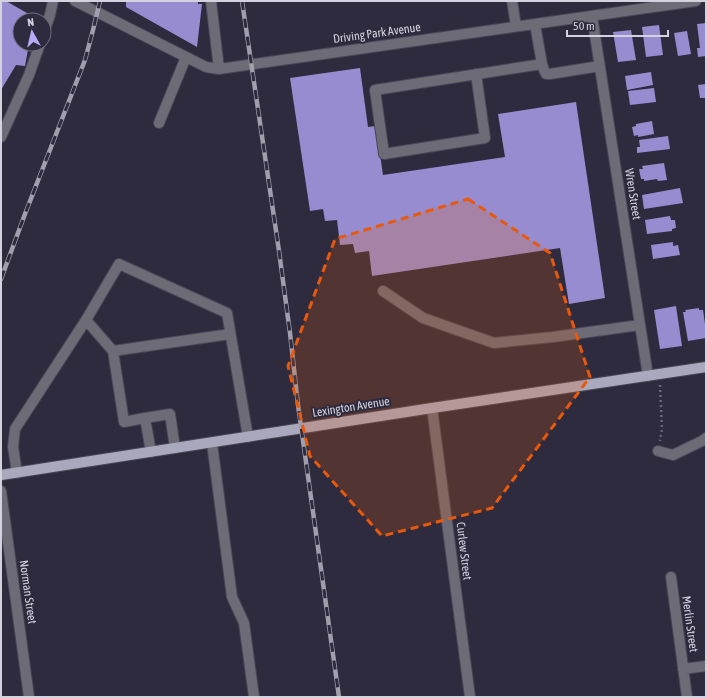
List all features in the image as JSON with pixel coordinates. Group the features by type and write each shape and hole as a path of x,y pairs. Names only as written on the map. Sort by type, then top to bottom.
{"main road":[{"name":"Lexington Avenue","path":"1,476 212,442 706,367"}],"street":[{"path":"51,12 53,1"},
{"name":"Driving Park Avenue","path":"75,1 206,67 219,69 592,16 671,3 696,1"},
{"path":"211,1 219,69"},
{"path":"512,1 516,26"},
{"name":"Wren Street","path":"592,16 648,376"},
{"path":"534,24 542,64 546,74 600,66"},
{"path":"1,137 29,75 37,52"},
{"path":"159,123 186,57"},
{"path":"476,74 485,138 384,154 375,90 476,74 542,64"},
{"path":"17,473 13,447 16,429 86,320 119,264 227,313 248,437"},
{"path":"384,291 423,318 494,343 553,337 640,325"},
{"path":"86,320 113,351 124,422 170,414 176,448"},
{"path":"113,351 230,334"},
{"name":"Curlew Street","path":"432,408 470,697"},
{"path":"146,418 151,452"},
{"path":"658,451 673,455 706,438"},
{"path":"212,442 232,597 244,623 254,697"},
{"name":"Norman Street","path":"1,491 29,697"},
{"name":"Merlin Street","path":"671,577 687,697"},
{"path":"683,669 706,666"}],"path":[{"path":"658,451 662,429 659,374"}],"highlighted area":[{"path":"468,199 550,253 590,377 492,508 382,536 310,456 288,366 335,239"}],"building":[{"path":"1,1 6,1 25,12 12,12 12,52 28,52 25,66 16,65 1,90"},
{"path":"126,1 198,1 198,4 202,4 197,47 126,7"},
{"path":"706,23 706,56 698,57 697,48 700,48 697,24"},
{"path":"659,25 663,55 646,57 642,27"},
{"path":"631,30 636,60 618,62 613,32"},
{"path":"687,31 691,54 678,56 674,33"},
{"path":"360,68 368,127 376,126 383,175 505,157 498,114 576,102 605,298 569,304 560,248 372,276 369,251 355,253 353,244 340,245 337,220 325,221 323,209 310,211 290,78"},
{"path":"651,72 653,85 627,90 625,76"},
{"path":"706,84 706,98 700,98 698,85"},
{"path":"654,88 656,102 630,105 628,91"},
{"path":"652,121 654,134 638,137 638,135 634,136 632,127 636,126 636,124"},
{"path":"668,136 670,149 637,153 637,147 640,147 639,140"},
{"path":"664,163 667,180 658,181 657,179 644,181 644,179 641,179 639,169 643,169 642,166"},
{"path":"680,188 683,203 644,209 642,195"},
{"path":"670,216 671,220 675,220 676,228 672,229 672,231 647,234 645,220"},
{"path":"673,242 673,246 678,245 680,255 653,259 651,245"},
{"path":"676,306 682,346 660,349 654,310"},
{"path":"699,308 699,310 703,310 706,338 688,341 683,312 686,312 685,310"}],"railway":[{"path":"1,279 85,60 100,1"},
{"path":"242,1 279,251 298,405 339,697"}]}
